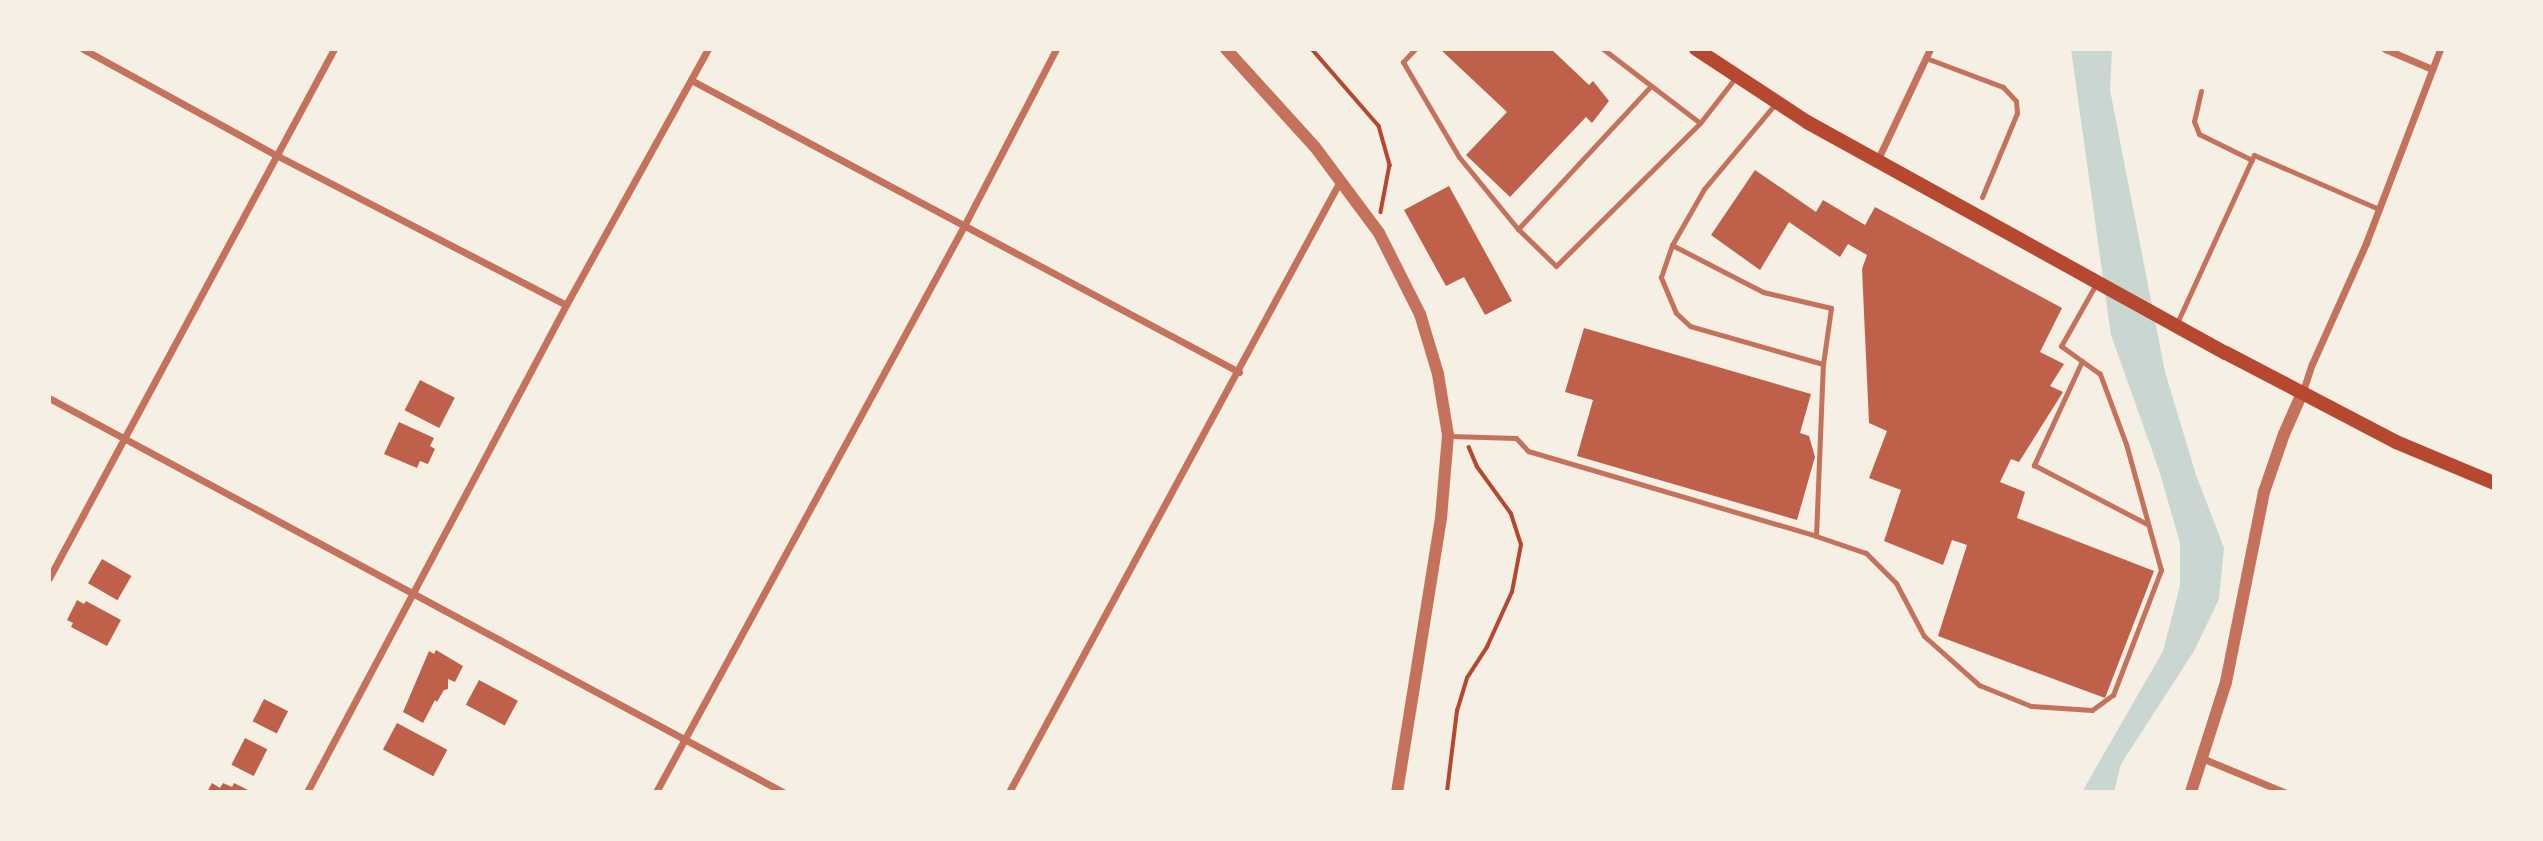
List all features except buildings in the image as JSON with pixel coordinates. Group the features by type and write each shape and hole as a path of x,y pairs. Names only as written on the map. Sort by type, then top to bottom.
{"main road":[{"path":"1698,50 1776,103 2176,326 2396,442 2494,483"}],"street":[{"path":"83,49 276,155 566,305"},
{"path":"49,578 334,49"},
{"path":"307,792 566,305 708,49"},
{"path":"656,792 965,224 1056,49"},
{"path":"1226,49 1340,180 1379,233 1420,314 1437,374 1448,435 1441,518 1396,792"},
{"path":"1877,161 1930,49"},
{"path":"2385,49 2432,69"},
{"path":"2191,792 2204,759 2226,682 2264,492 2280,443 2379,209 2440,49"},
{"path":"691,80 1238,372"},
{"path":"1009,792 1340,180"},
{"path":"49,398 783,792"},
{"path":"2204,759 2284,792"}],"lane":[{"path":"1415,49 1403,62 1459,157 1518,229 1556,266 1700,123 1736,77"},
{"path":"1604,49 1700,123"},
{"path":"1926,58 2003,87 2016,101 2017,113 1982,197"},
{"path":"1518,229 1651,86"},
{"path":"2201,92 2194,121 2199,134 2252,160"},
{"path":"1776,103 1704,189 1672,245 1661,277 1676,313 1690,326 1823,364"},
{"path":"2176,326 2254,155 2379,209"},
{"path":"1672,245 1763,292 1831,308 1823,364 1816,536"},
{"path":"1448,435 1516,438 1528,451 1866,553 1896,583 1924,636 1979,685 2031,706 2092,710 2113,695 2161,570 2126,444 2101,374 2061,346 2099,282"},
{"path":"2082,361 2035,465 2147,524"}],"path":[{"path":"1312,49 1379,126 1386,144 1390,165 1379,233"},
{"path":"1447,792 1457,711 1467,678 1487,647 1512,592 1521,545 1511,514 1477,467 1464,436"}],"shaded area":[{"path":"2071,49 2112,49 2110,90 2165,372 2196,475 2224,548 2219,599 2194,651 2121,764 2114,792 2082,792 2163,651 2180,586 2180,543 2159,470 2111,335"}]}
